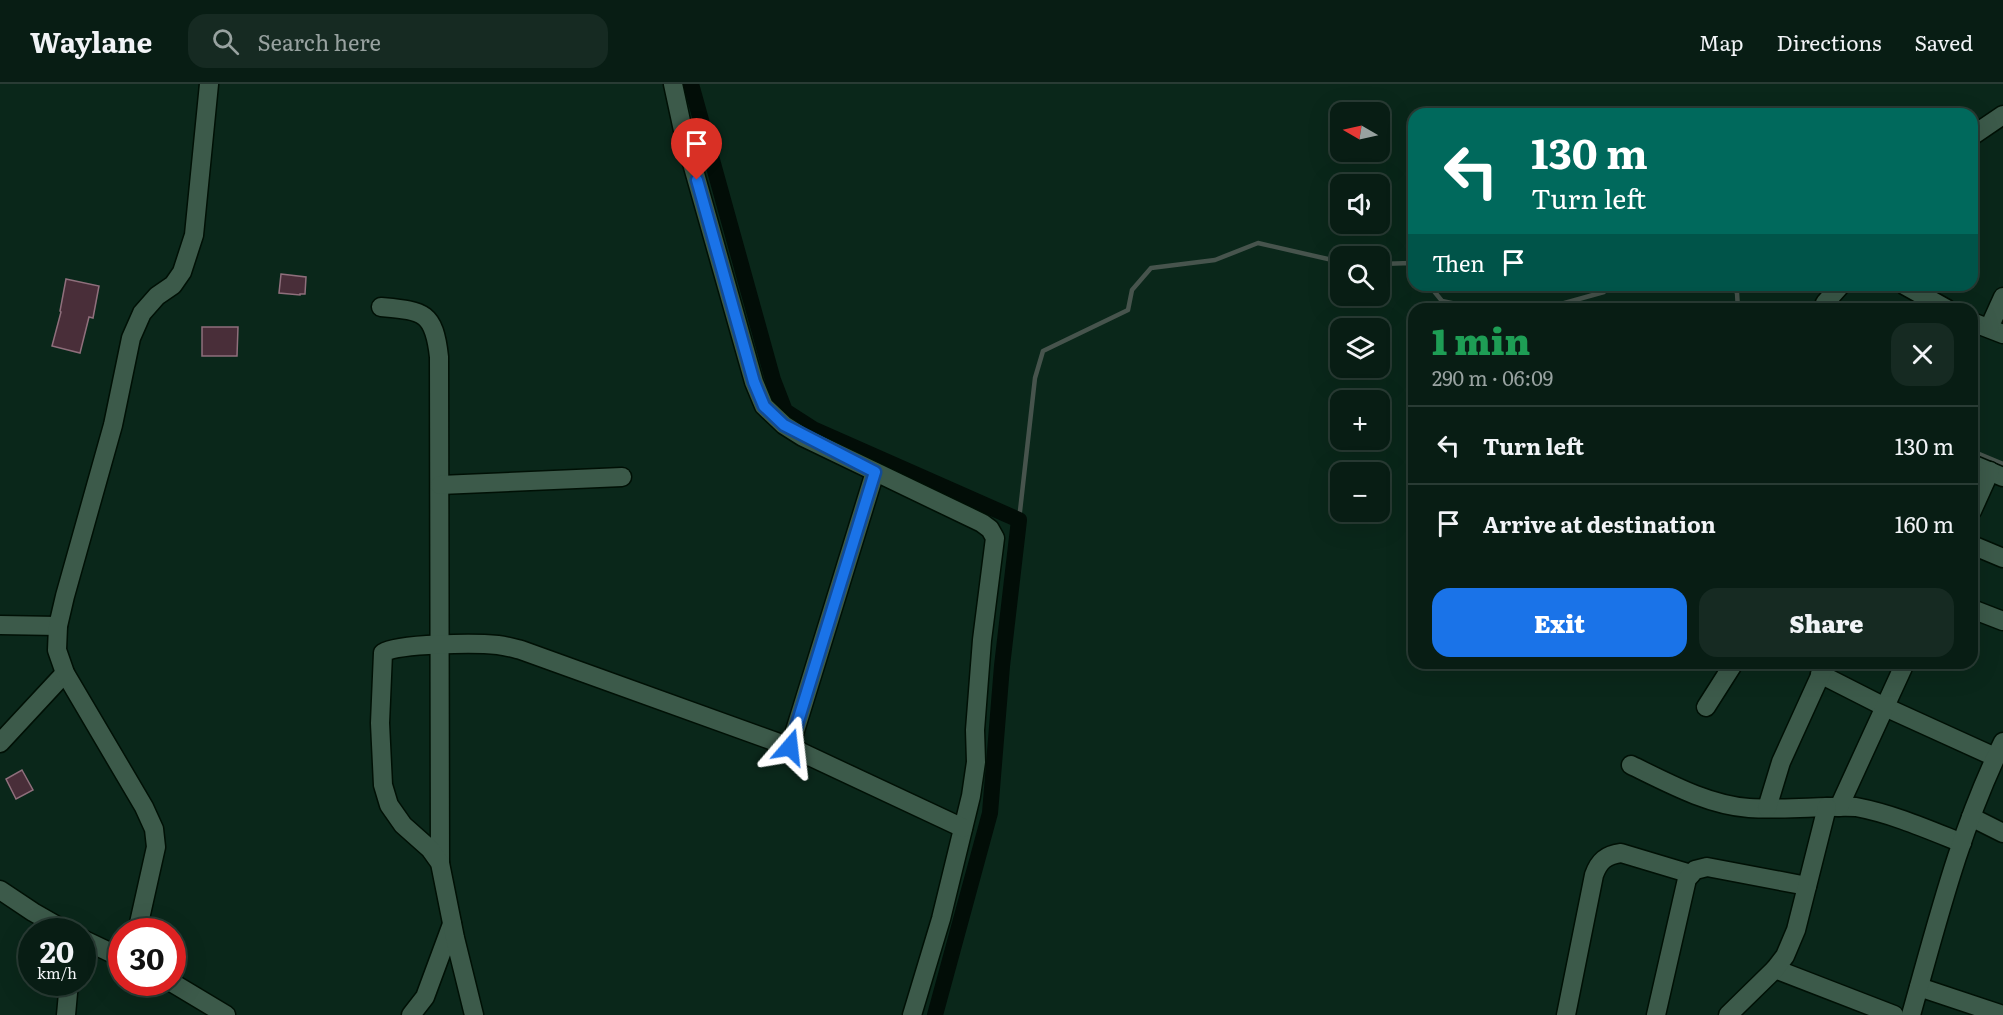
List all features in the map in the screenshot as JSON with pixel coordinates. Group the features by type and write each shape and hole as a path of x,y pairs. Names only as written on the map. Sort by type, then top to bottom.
{"street":[{"path":"140,918 156,847 154,829 144,807 65,673 57,650 58,627 64,596 113,425 130,338 142,313 157,296 173,285 182,272 190,252 194,236 209,84"},
{"path":"673,84 687,146 754,382 764,406 784,425 982,523 990,529 995,538 981,652 975,730 976,762 972,796 941,919 912,1015"},
{"path":"1978,132 2003,115"},
{"path":"1825,303 1836,291"},
{"path":"1915,291 1936,303"},
{"path":"1988,328 2003,297"},
{"path":"381,307 419,313 432,324 437,336 441,646 440,863 474,1015"},
{"path":"1978,466 1996,474 1978,502"},
{"path":"790,747 875,472"},
{"path":"440,485 622,477"},
{"path":"1978,548 2003,558"},
{"path":"1978,611 2003,621"},
{"path":"0,625 58,627"},
{"path":"440,863 430,849 403,825 389,805 383,785 380,723 383,653 398,648 480,644 500,645 521,650 790,747 963,828"},
{"path":"1706,707 1730,669"},
{"path":"1767,808 1780,762 1823,669 1885,707 2000,750 1971,817 1948,881 1911,1015"},
{"path":"1728,1015 1776,969 1785,956 1796,930 1807,886 1833,807 1902,669"},
{"path":"0,743 65,673"},
{"path":"1631,765 1679,788 1722,803 1748,808 1833,807 1874,810 1962,843"},
{"path":"1971,817 2003,833"},
{"path":"1566,1015 1594,875 1600,862 1613,854 1621,853 1691,874"},
{"path":"1656,1015 1687,879 1695,870 1707,867 1807,886"},
{"path":"0,890 44,918"},
{"path":"411,1015 425,997 452,923"},
{"path":"1776,969 1894,1015"},
{"path":"1919,987 2003,1015"},
{"path":"186,991 226,1015"},
{"path":"66,1015 68,996"}],"building":[{"path":"281,274 306,277 305,294 279,293"},
{"path":"66,279 99,286 93,318 89,317 80,353 52,346 61,312"},
{"path":"202,327 238,327 237,356 202,356"},
{"path":"22,770 33,790 16,799 6,779"}],"waterway":[{"path":"691,84 773,380 785,411 813,429 1019,520 1002,666 990,813 935,1015"},
{"path":"1019,520 1035,378 1043,351 1128,310 1132,290 1151,268 1215,260 1258,243 1330,259"},
{"path":"1390,264 1408,263"},
{"path":"1434,291 1442,301 1452,303"},
{"path":"1565,303 1604,291"},
{"path":"1736,291 1738,303"},
{"path":"1978,454 2003,464"}],"route":[{"path":"697,180 754,382 764,406 784,425 803,437 875,472 790,747"}]}
